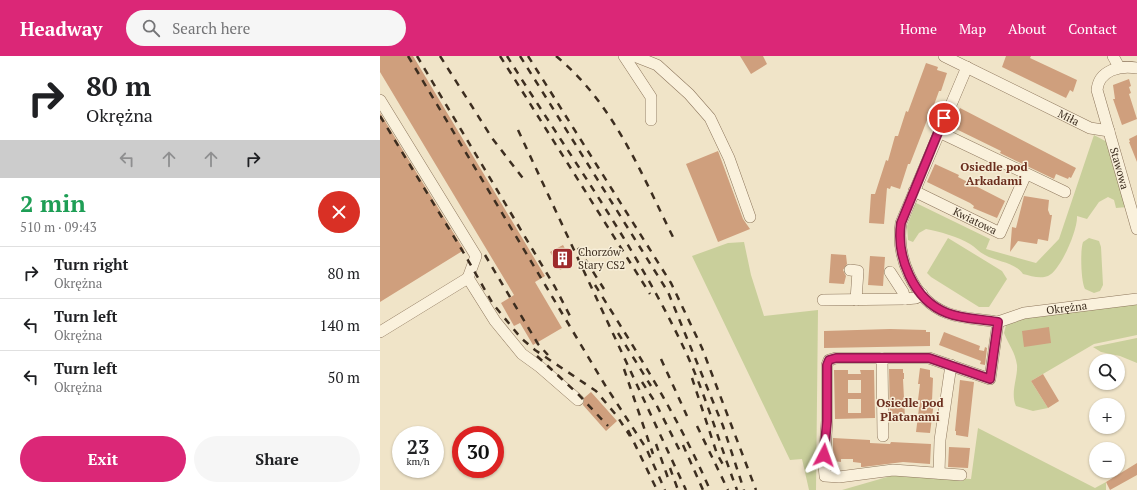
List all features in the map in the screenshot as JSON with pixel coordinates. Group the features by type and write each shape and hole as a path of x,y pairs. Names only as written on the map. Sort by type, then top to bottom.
{"street":[{"path":"624,56 651,97 651,120"},
{"path":"634,56 657,65 689,94 710,118 729,158 750,217"},
{"name":"Miła","path":"944,56 1090,128 1109,131"},
{"path":"1113,56 1118,67"},
{"name":"Okrężna","path":"967,67 901,223 899,244 905,267 922,294 935,307 947,313 998,322 1024,313 1137,299"},
{"path":"1109,131 1099,98 1098,87 1104,75 1118,67 1137,68"},
{"path":"380,100 476,256 468,278 380,332"},
{"name":"Stawowa","path":"1109,131 1137,229"},
{"path":"939,132 1065,192"},
{"name":"Kwiatowa","path":"914,191 1000,233 1026,174"},
{"path":"850,270 858,271 856,300"},
{"path":"890,272 903,292 905,299"},
{"path":"468,278 495,321 518,350 578,400"},
{"path":"823,300 905,299 916,298 922,294"},
{"path":"961,475 893,470 839,477 825,476 827,365 829,360 836,358 921,358 951,365 990,379 998,322"},
{"path":"882,358 883,436"},
{"path":"939,473 940,440 951,365"}],"green space":[{"path":"1094,135 1109,143 1127,207 1116,208 1114,200 1108,197 1099,202 1087,219 1077,216 1075,231 1063,259 1053,273 1048,276 1039,277 1023,274 1020,270 1011,265 985,255 965,241 936,231 926,229 919,233 913,242 908,240 907,226 916,203 990,239 986,249 1036,263 1059,239"},
{"path":"948,238 1002,271 1007,279 989,307 979,307 927,273"},
{"path":"1089,238 1099,241 1101,247 1103,285 1100,291 1094,293 1085,289 1082,273 1082,246 1083,242"},
{"path":"744,242 751,275 764,316 818,310 816,490 809,490 802,459 790,460 692,256 728,243"},
{"path":"1137,303 1137,335 1094,344 1031,381 1048,408 1033,411 1016,406 1014,401 1014,391 1017,365 1004,333 1006,325 1014,319"},
{"path":"1137,338 1137,363 1125,358 1125,354 1110,354 1101,352 1093,347"},
{"path":"978,428 1095,488 1106,482 1106,490 842,490 894,475 971,479"}],"building":[{"path":"380,56 413,56 545,276 535,282 562,328 533,345 520,323 514,326 501,303 514,295 380,72"},
{"path":"740,56 763,56 767,64 751,74"},
{"path":"1006,56 1031,56 1030,58 1077,80 1073,92 1070,90 1066,98 1002,67"},
{"path":"926,63 938,67 937,70 947,73 941,91 939,91 910,164 908,164 900,189 891,186 890,189 887,188 884,224 869,223 871,194 875,194 886,160 888,161 895,136 898,136 906,111 908,112"},
{"path":"1129,79 1131,93 1129,94 1137,119 1122,125 1113,99 1115,99 1113,85"},
{"path":"960,108 1076,168 1071,178 1069,177 1068,179 1056,174 1054,179 1000,153 1001,151 954,128 958,120 955,118"},
{"path":"380,113 464,250 380,302"},
{"path":"1137,135 1137,162 1129,139"},
{"path":"718,151 743,219 750,229 718,242 686,164"},
{"path":"935,164 959,175 958,177 1005,201 997,218 973,208 974,206 970,203 927,182"},
{"path":"1024,196 1049,200 1048,210 1050,215 1052,215 1048,241 1038,239 1037,244 1018,241 1010,252 1012,227 1016,228"},
{"name":"Chorzów Stary CS2","path":"563,245 573,263 560,270 550,252"},
{"path":"831,254 846,255 847,264 843,270 846,276 844,284 829,283"},
{"path":"870,256 885,257 883,286 868,285"},
{"path":"1049,327 1051,343 1024,347 1022,331"},
{"path":"890,329 926,330 926,332 930,332 930,346 824,348 824,331"},
{"path":"944,332 980,346 979,350 984,351 985,347 987,348 985,365 980,364 981,361 939,345"},
{"path":"920,368 930,370 930,377 933,378 932,401 934,402 930,433 916,432 920,400 918,400 920,384 918,384"},
{"path":"889,369 903,369 905,418 890,418"},
{"path":"834,370 848,370 848,374 861,374 860,370 874,370 875,418 835,419","holes":["848,380 861,380 861,393 848,393","848,399 861,399 861,413 848,413"]},
{"path":"1043,374 1059,401 1048,408 1031,381"},
{"path":"960,380 974,382 968,437 956,435 955,431"},
{"path":"591,392 617,421 606,431 583,405 584,398"},
{"path":"833,438 870,440 870,443 890,444 891,442 931,444 930,464 903,462 861,467 861,463 853,462 853,459 841,459 841,462 833,461"},
{"path":"949,447 970,448 968,468 948,467"},
{"path":"1137,463 1137,475 1110,490 1106,482 1113,478 1125,478 1125,470"}],"railway":[{"path":"408,56 605,385 646,448 665,490"},
{"path":"417,56 555,287 570,316"},
{"path":"440,56 492,138 525,181"},
{"path":"500,56 650,294"},
{"path":"507,56 619,231 661,303 689,358 737,490"},
{"path":"520,56 668,292 723,426 744,490"},
{"path":"528,56 671,283 702,348 756,490"},
{"path":"556,56 576,75 610,118 637,165 674,239"},
{"path":"380,116 465,255 493,304 521,338 535,350 596,391 617,416 630,436"},
{"path":"518,130 686,490"},
{"path":"578,248 604,289"},
{"path":"485,255 538,344 548,355"},
{"path":"595,285 642,360 671,411 710,490"},
{"path":"618,333 651,386"},
{"path":"537,356 578,394 608,426"},
{"path":"661,359 687,416"},
{"path":"624,369 653,454"},
{"path":"692,378 717,454 725,468"},
{"path":"642,382 655,402 682,455"},
{"path":"697,426 728,490"},
{"path":"628,430 657,490"},
{"path":"656,444 668,478"},
{"path":"683,445 703,490"},
{"path":"670,468 678,490"}],"place":[{"name":"Chorzów Stary CS2","path":"562,258"}],"district":[{"name":"Osiedle pod Arkadami","path":"994,174"},
{"name":"Osiedle pod Platanami","path":"910,410"}],"route":[{"path":"824,455 827,421 827,365 829,360 836,358 929,358 990,379 998,322 954,315 935,307 922,294 905,267 900,252 899,233 901,223 944,118"}]}
